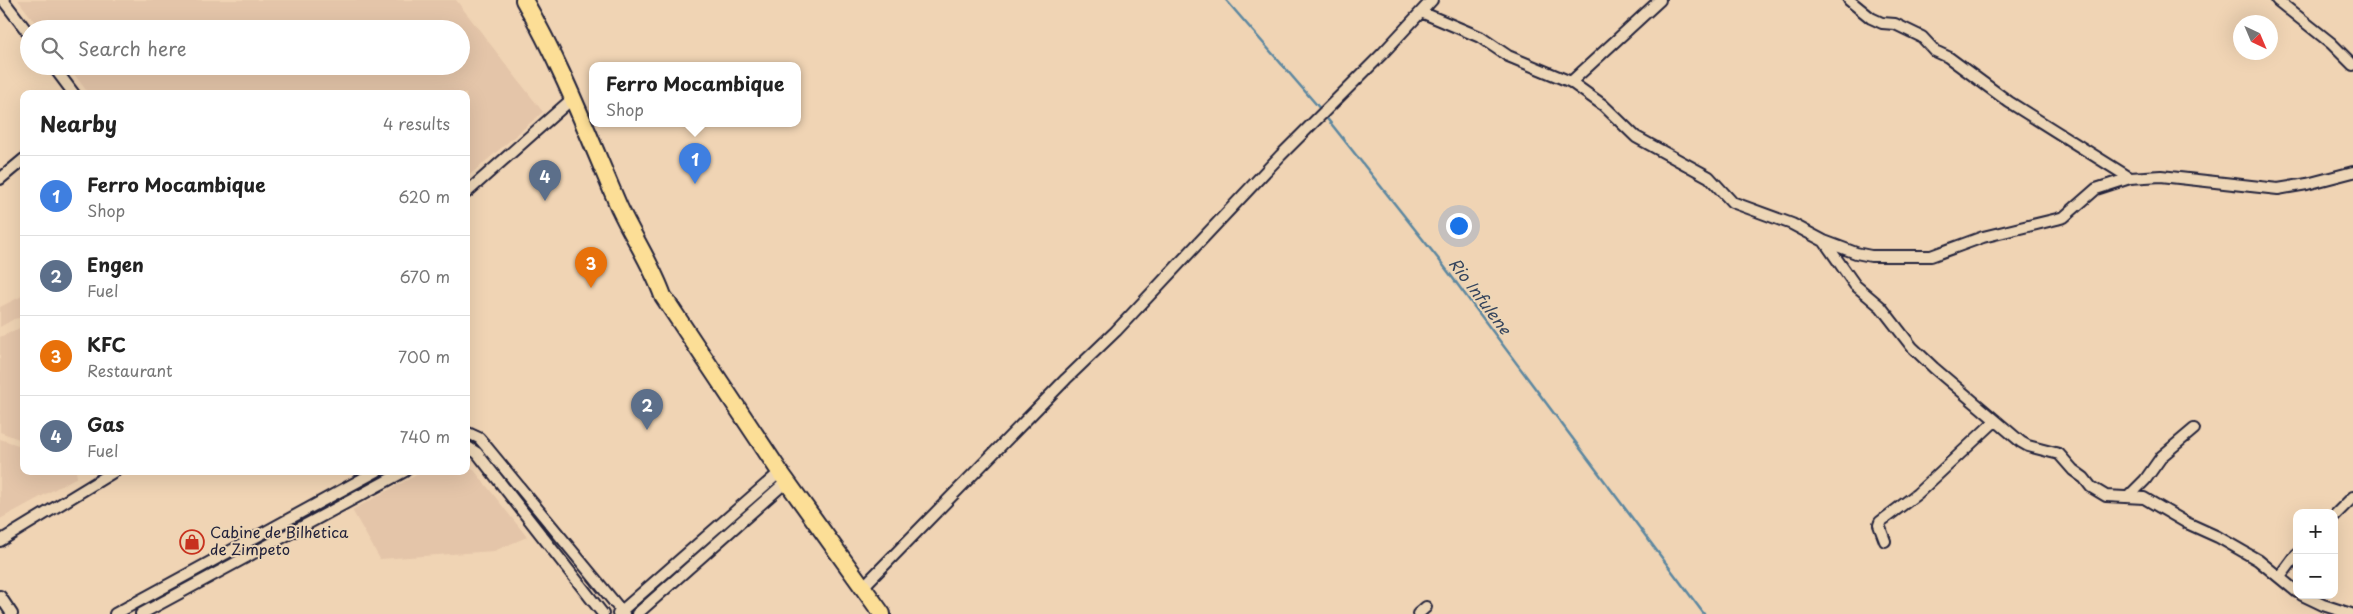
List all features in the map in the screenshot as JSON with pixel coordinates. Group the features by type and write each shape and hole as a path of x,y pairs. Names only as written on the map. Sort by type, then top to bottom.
{"highway":[{"path":"524,0 574,98 629,228 657,280 663,296 784,476 882,614"}],"street":[{"path":"3,0 20,22"},
{"path":"862,588 1066,379 1116,331 1281,155 1432,0"},
{"path":"1571,82 1660,0"},
{"path":"1849,0 1871,18 1882,23 1895,24 1922,37 1935,51 1948,57 2009,102 2130,178"},
{"path":"2276,0 2331,44 2353,65"},
{"path":"1421,12 1480,38 1508,56 1571,82 1603,105 1636,137 1709,177 1732,202 1792,224 1824,241 1871,256 1931,256 1983,237 2064,217 2096,189 2130,178 2161,176 2278,189 2317,182 2353,172"},
{"path":"60,75 71,90"},
{"path":"470,189 574,98"},
{"path":"0,178 20,162"},
{"path":"1824,241 1855,285 1881,307 1912,347 1996,421 2028,446 2060,454 2095,490 2106,496 2142,497 2148,499 2164,511 2239,549 2280,577 2285,584 2293,589"},
{"path":"1885,541 1879,526 1880,522 1918,494 1996,421"},
{"path":"2128,497 2145,480 2162,456 2194,429"},
{"path":"470,434 479,438 485,445 621,613 784,476"},
{"path":"470,449 477,454 603,614"},
{"path":"0,541 108,475"},
{"path":"115,614 371,475"},
{"path":"141,614 398,475"},
{"path":"637,614 784,476"},
{"path":"2338,512 2353,497"},
{"path":"2280,577 2293,559"},
{"path":"0,596 7,612"},
{"path":"2310,599 2350,614"}],"shaded area":[{"path":"18,0 456,0 543,112 470,175 470,90 86,90 75,75 470,75 470,20 33,20"},
{"path":"20,297 20,318 0,327 0,307"},
{"path":"20,328 20,440 0,432 0,337"},
{"path":"0,439 20,446 20,475 77,475 77,477 0,519"},
{"path":"470,465 527,537 494,551 380,559 352,510 417,475 470,475"}],"waterway":[{"name":"Rio Infulene","path":"1226,0 1322,111"},
{"name":"Rio Infulene","path":"1325,116 1440,261 1704,614"}],"place":[{"name":"Ferro Mocambique","path":"695,184"},
{"name":"Gas","path":"545,201"},
{"name":"KFC","path":"591,288"},
{"name":"Engen","path":"647,430"},
{"name":"Cabine de Bilhetica de Zimpeto","path":"192,542"}]}
